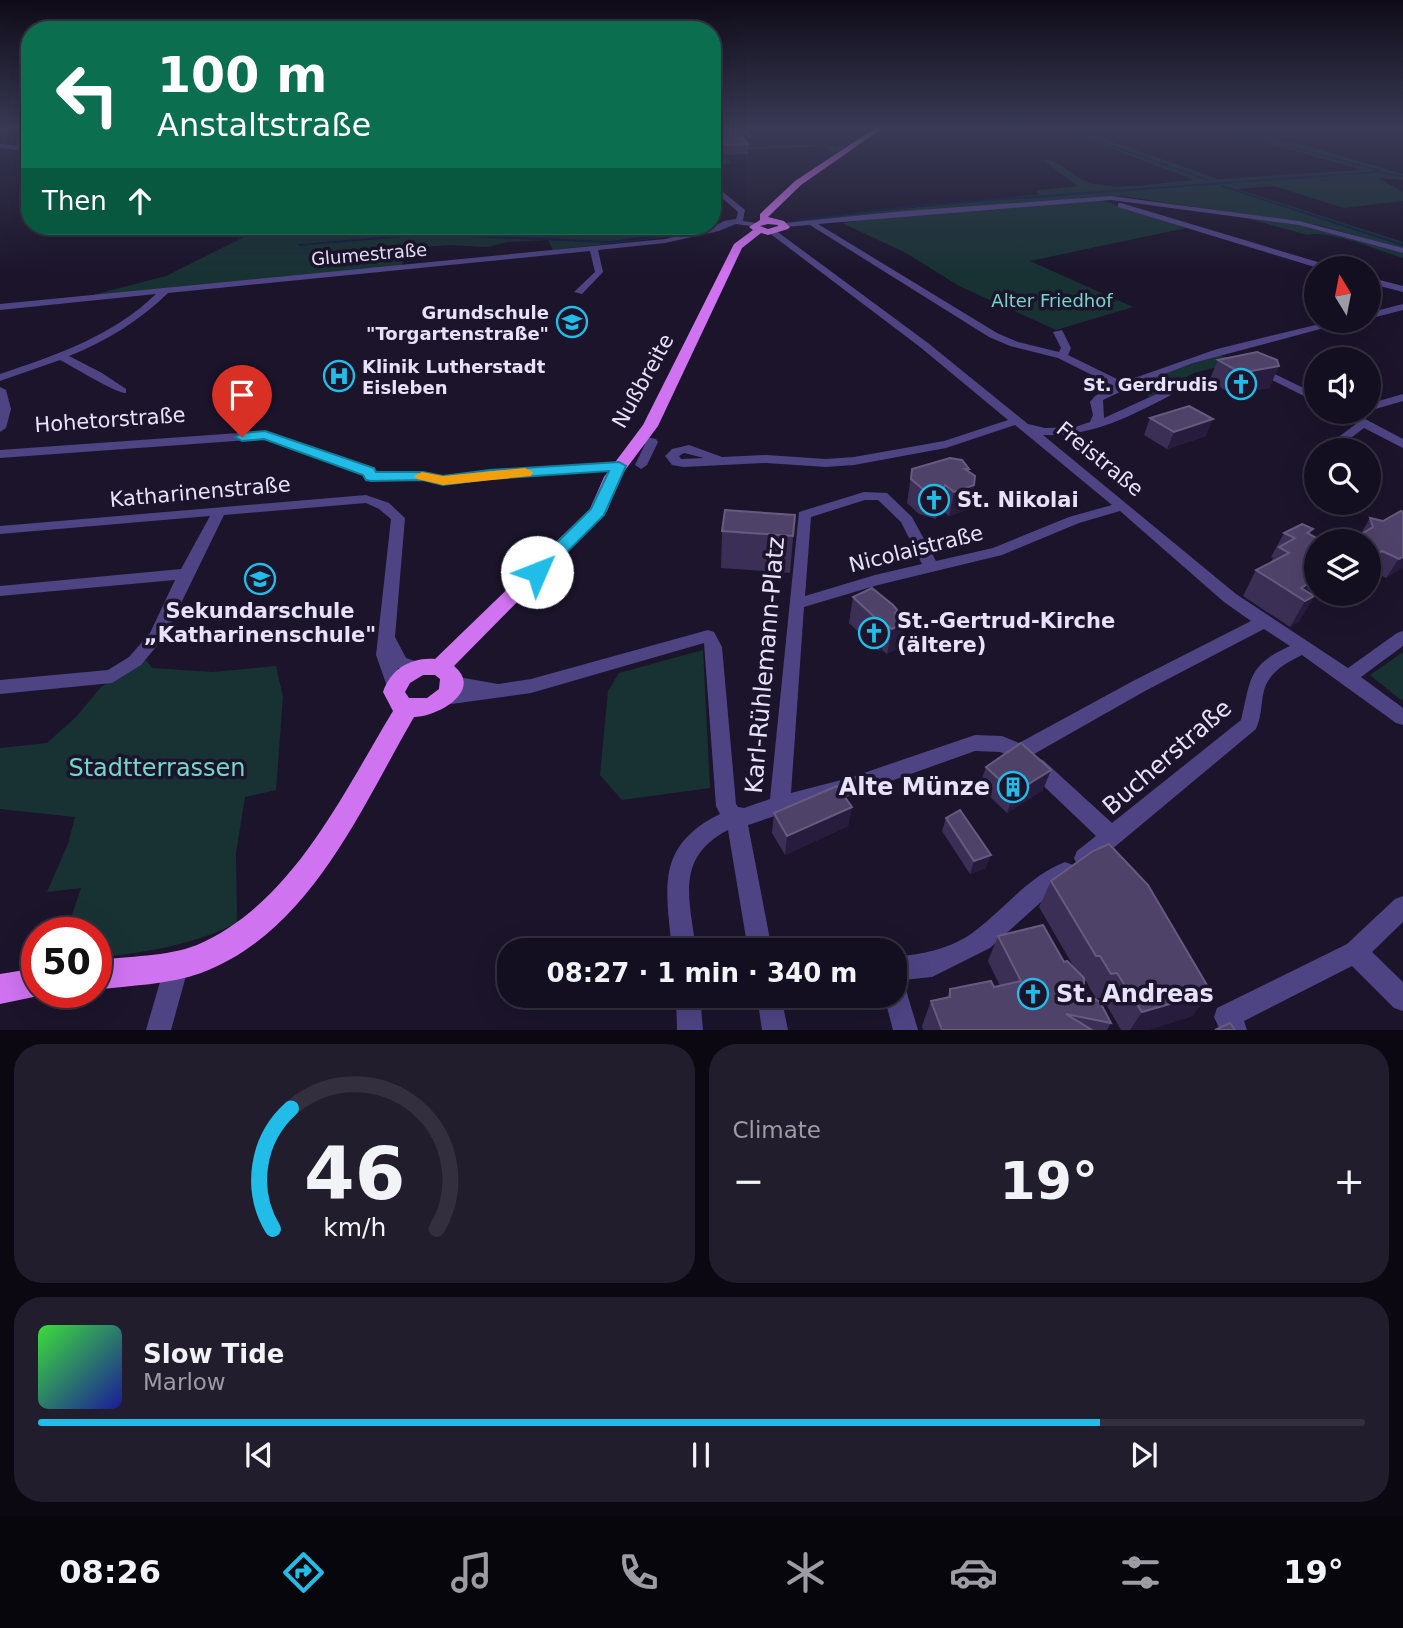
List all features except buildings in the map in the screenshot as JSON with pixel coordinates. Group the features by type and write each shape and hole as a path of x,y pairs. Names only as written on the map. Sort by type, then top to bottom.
{"main road":[{"name":"Nußbreite","path":"446,682 598,511 619,466 640,440 675,378 738,246 763,224 805,178"},
{"path":"763,224 784,226"},
{"path":"112,973 200,959 228,946 269,914 311,867 401,697 402,676 415,668 446,682 430,706 401,697"},
{"path":"0,989 21,986"}],"street":[{"path":"721,193 742,212 738,221 763,224"},
{"path":"1099,198 1304,261"},
{"path":"784,226 1099,198 1299,223 1403,251"},
{"name":"Glumestraße","path":"721,226 738,221"},
{"path":"813,223 993,335 1014,345 1062,356 1124,387"},
{"name":"Freistraße","path":"763,224 924,345 1122,506 1200,574 1403,718"},
{"name":"Glumestraße","path":"0,307 593,248 691,235"},
{"path":"579,292 599,272 593,248"},
{"path":"1381,283 1403,289"},
{"path":"0,378 60,356 131,321 150,307 166,290"},
{"path":"1381,313 1403,307"},
{"path":"1096,423 1099,418 1097,400 1169,366 1304,331"},
{"path":"1058,332 1066,348 1062,356"},
{"path":"1222,351 1234,357"},
{"path":"60,356 98,375 122,391"},
{"path":"1245,363 1304,393"},
{"path":"0,390 7,403 7,412 0,428"},
{"path":"720,461 854,461 946,444 1019,423 1044,432 1066,432 1121,416 1167,393"},
{"path":"1381,404 1403,397"},
{"path":"1369,424 1403,444"},
{"name":"Hohetorstraße","path":"0,454 265,435 369,472 371,477 423,476 443,481 619,466"},
{"path":"640,440 652,442 641,465"},
{"path":"371,477 366,499 390,509 398,518 386,662 401,697"},
{"name":"Karl-Rühlemann-Platz","path":"446,682 500,691 531,686 708,636 712,642 726,806 730,813 746,817 780,805 804,515 864,496 882,496 907,520 931,567"},
{"name":"Katharinenstraße","path":"0,530 366,499"},
{"name":"Nicolaistraße","path":"797,604 875,580 997,552 1074,520 1122,506"},
{"path":"0,687 112,676 135,661 153,642 219,512"},
{"path":"0,591 186,574"},
{"path":"1020,752 1139,686 1258,625 1260,622 1256,615"},
{"path":"1348,677 1403,637"},
{"path":"388,641 400,662 415,668"},
{"name":"Bucherstraße","path":"907,968 932,965 982,940 1033,894 1109,840 1249,724 1255,691 1266,672 1283,657 1305,647"},
{"path":"780,805 849,788 975,743 1002,744 1020,752 1109,840"},
{"path":"683,938 678,888 682,858 692,843 706,830 736,816 758,938"},
{"path":"1236,1030 1226,1017 1355,952 1403,907"},
{"path":"1355,952 1403,999"},
{"path":"158,1030 177,964"},
{"path":"689,1008 690,1030"},
{"path":"771,1008 775,1030"},
{"path":"900,1008 906,1030"}],"green space":[{"path":"1067,178 1079,178 1103,185 1129,186 1194,180 1189,178 1378,178 1403,192 1403,201 1344,208 1274,186 1237,189 1403,242 1403,249 1318,225 1122,196 898,212 811,222 790,221 1040,194 1036,192 1077,186"},
{"name":"Alter Friedhof","path":"1101,200 1186,228 1030,261 1133,307 1056,330 959,286 906,253 842,223 923,213"},
{"path":"1116,201 1300,225 1403,253 1403,258 1341,238 1307,235 1246,218"},
{"path":"677,236 553,250 548,240 507,242 488,247 451,245 403,248 402,266 85,297 166,276 244,237"},
{"path":"1219,355 1233,359 1229,364 1194,373 1148,396 1144,381 1172,369"},
{"path":"703,650 710,788 622,800 600,775 608,691 619,673"},
{"path":"1403,652 1403,699 1401,700 1370,675"},
{"name":"Stadtterrassen","path":"146,660 152,668 212,672 276,666 283,697 276,790 245,797 236,853 237,923 185,943 112,956 112,917 71,917 81,888 47,892 68,844 75,817 0,809 0,748 47,743 77,716 101,687"}],"waterway":[{"path":"1203,178 1208,180"},
{"path":"792,221 922,205 1293,178"},
{"path":"1222,186 1403,245"},
{"path":"299,245 416,235"},
{"path":"451,235 609,242 669,235"}],"slow traffic":[{"path":"422,476 443,481 525,472"}],"place":[{"name":"Grundschule \"Torgartenstraße\"","path":"572,322"},
{"name":"Klinik Lutherstadt Eisleben","path":"339,376"},
{"name":"St. Gerdrudis","path":"1241,384"},
{"name":"St. Nikolai","path":"934,500"},
{"name":"Sekundarschule „Katharinenschule\"","path":"260,579"},
{"name":"St.-Gertrud-Kirche (ältere)","path":"874,633"},
{"name":"Alte Münze","path":"1013,787"},
{"name":"St. Andreas","path":"1033,994"}],"route":[{"path":"242,437 265,435 369,472 371,477 423,476 443,481 619,466 598,511 537,572"}]}
